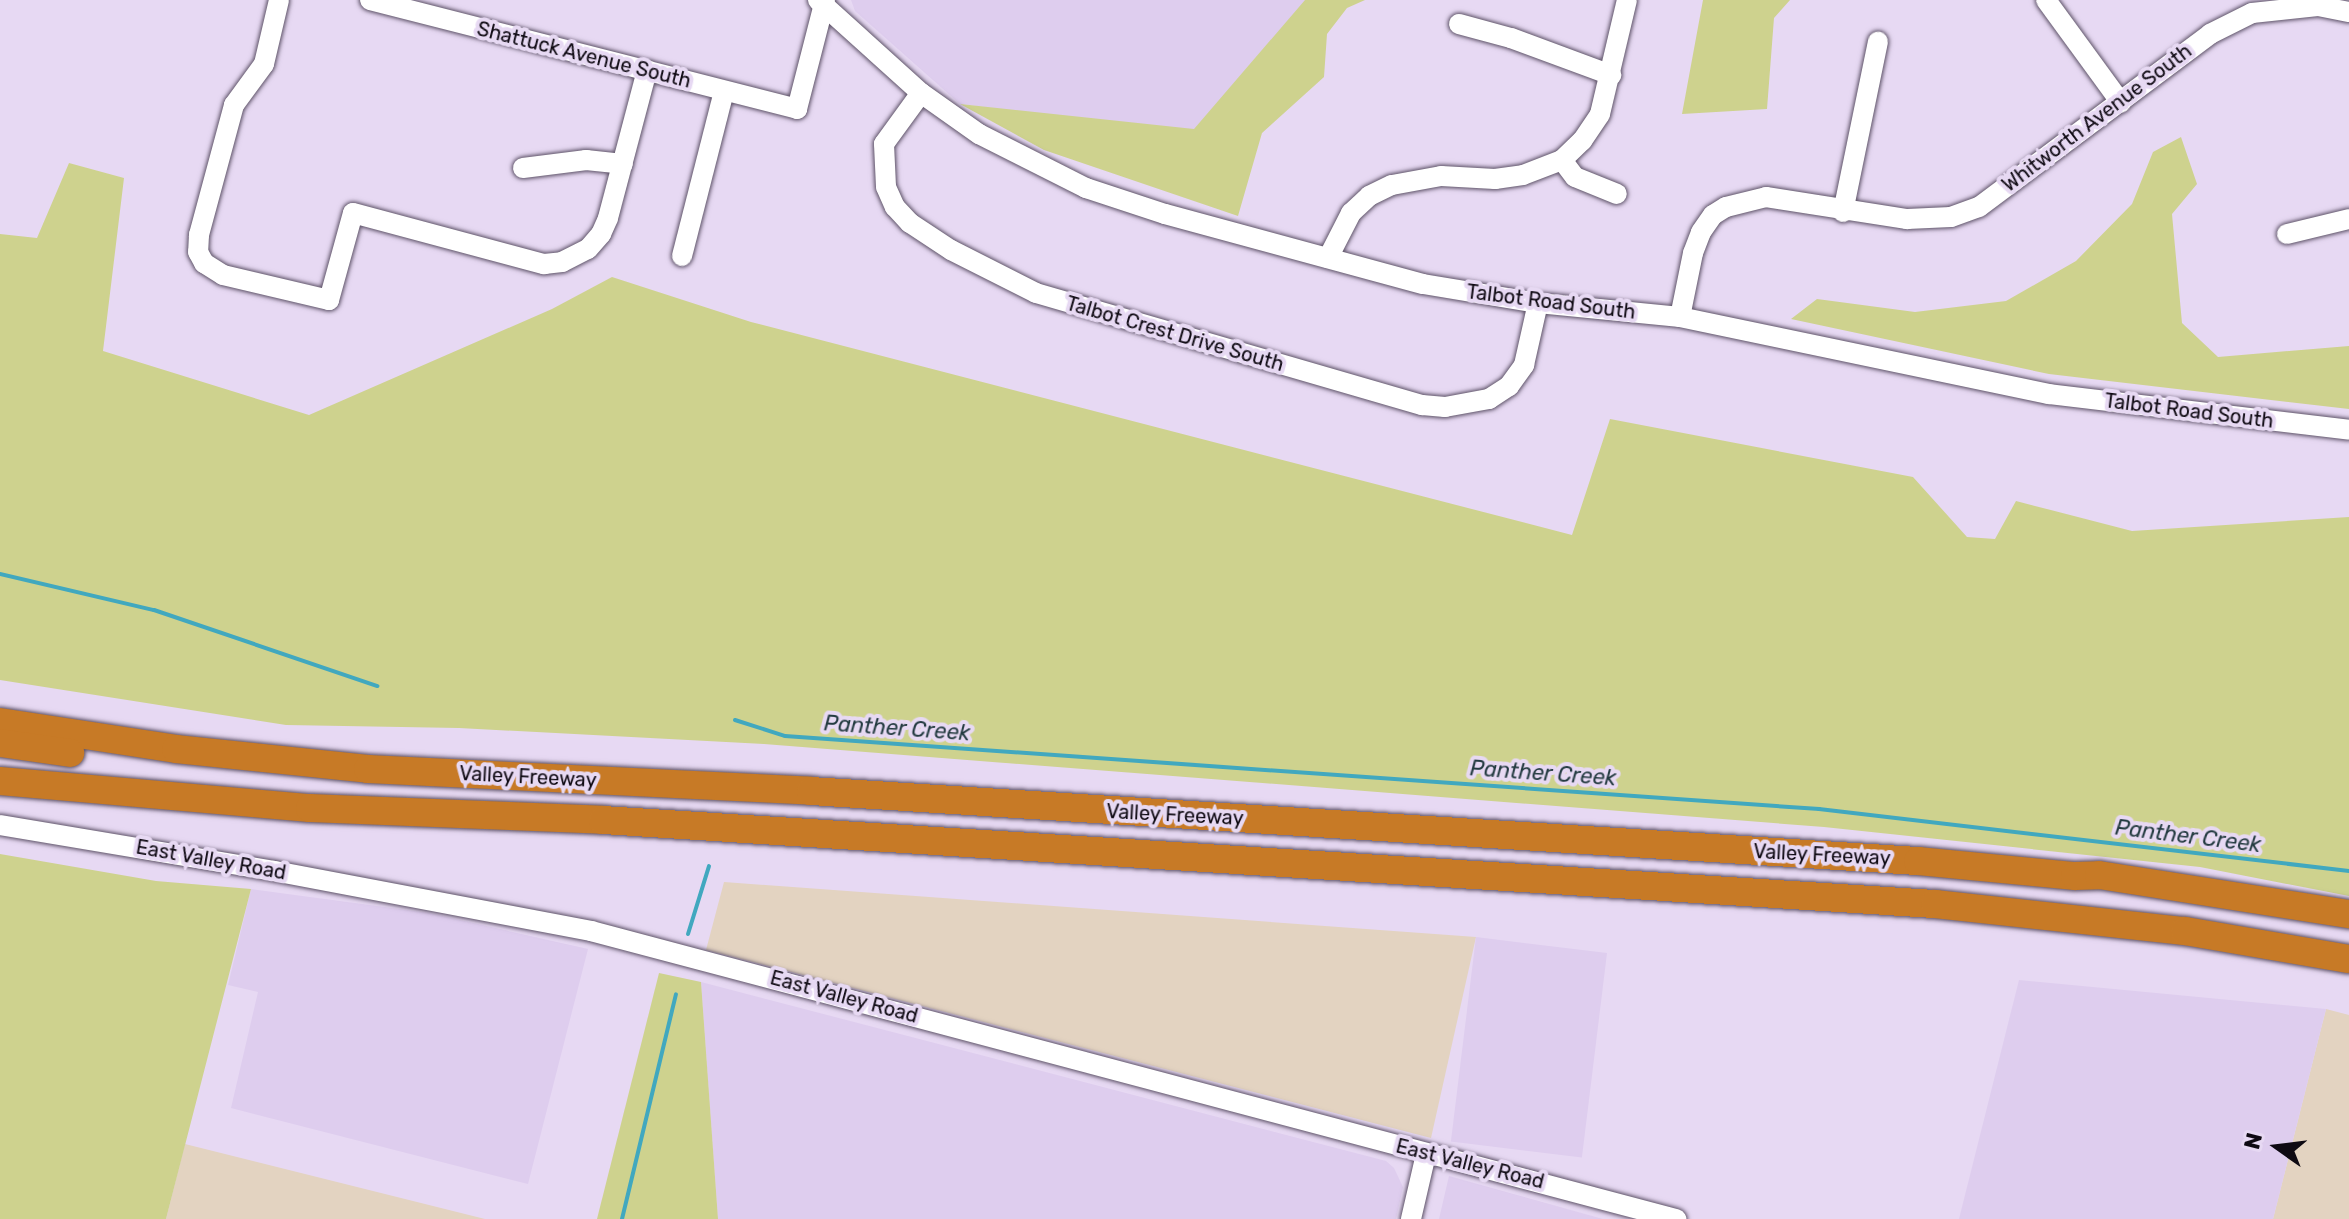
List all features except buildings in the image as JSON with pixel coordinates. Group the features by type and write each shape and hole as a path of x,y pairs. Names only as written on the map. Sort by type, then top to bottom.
{"highway":[{"name":"Valley Freeway","path":"0,722 176,749 368,769 811,791 1918,861 2136,879 2349,914"},
{"path":"0,743 314,776 345,777 368,769"},
{"path":"0,763 47,769 113,793"},
{"name":"Valley Freeway","path":"0,781 310,808 603,820 1935,904 2185,931 2349,959"},
{"path":"2075,876 2105,887 2349,925"}],"street":[{"path":"279,0 264,64 234,105 199,235 198,252 204,263 223,275 329,300 353,213 544,264 562,262 588,249 601,234 608,218 647,70"},
{"name":"Shattuck Avenue South","path":"370,0 797,109 822,2"},
{"path":"1328,258 1351,213 1369,196 1392,185 1441,176 1509,177 1562,160 1582,141 1600,114 1627,0"},
{"path":"2046,0 2121,103"},
{"name":"Talbot Road South","path":"822,2 921,93 979,134 1086,188 1165,214 1423,284 1538,303 1680,317 2049,394 2349,430"},
{"name":"Whitworth Avenue South","path":"1680,317 1693,253 1701,232 1713,215 1726,207 1766,197 1843,212 1907,219 1951,217 1979,207 2200,41 2251,7 2318,6 2349,12"},
{"path":"1459,24 1511,38 1611,75"},
{"path":"1843,212 1878,42"},
{"path":"682,256 724,91"},
{"name":"Talbot Crest Drive South","path":"921,93 884,144 886,187 895,207 910,223 951,250 1036,293 1407,401 1445,407 1489,399 1509,386 1524,365 1538,303"},
{"path":"1562,160 1575,177 1617,194"},
{"path":"523,168 576,161 623,164"},
{"path":"2287,234 2349,219"},
{"name":"East Valley Road","path":"0,825 304,876 591,931 1676,1219"},
{"path":"1411,1219 1426,1154"}],"shaded area":[{"path":"851,0 1313,0 1203,134 960,104 855,11"},
{"path":"724,882 1476,937 1431,1138 706,950"},
{"path":"251,889 429,913 588,949 528,1184 231,1108 258,992 228,985"},
{"path":"1476,937 1607,953 1582,1158 1451,1141"},
{"path":"2019,980 2326,1009 2273,1219 1959,1219"},
{"path":"701,982 1386,1161 1394,1168 1403,1187 1396,1219 718,1219"},
{"path":"2326,1009 2349,1015 2349,1219 2273,1219"},
{"path":"185,1144 485,1219 166,1219"},
{"path":"1449,1176 1603,1219 1439,1219"}],"green space":[{"path":"1305,0 1365,0 1347,8 1327,34 1324,77 1262,133 1238,216 1044,150 960,104 1194,129"},
{"path":"1703,0 1790,0 1774,18 1767,109 1682,114"},
{"path":"2181,137 2197,184 2172,214 2182,323 2218,357 2349,346 2349,409 2049,374 1791,319 1817,299 1915,312 2006,301 2076,261 2132,204 2153,152"},
{"path":"69,163 124,178 103,351 309,415 552,309 612,277 751,322 1572,535 1610,419 1913,477 1967,537 1995,539 2016,501 2132,531 2349,517 2349,896 2200,867 1824,827 764,744 459,728 286,725 0,680 0,234 37,238"},
{"path":"0,854 156,881 251,889 166,1219 0,1219"},
{"path":"659,973 701,982 718,1219 597,1219"}],"waterway":[{"path":"0,574 154,610 377,686"},
{"name":"Panther Creek","path":"735,720 785,736 1819,809 2349,871"},
{"name":"Panther Creek","path":"688,934 709,866"},
{"name":"Panther Creek","path":"622,1219 676,994"}]}
